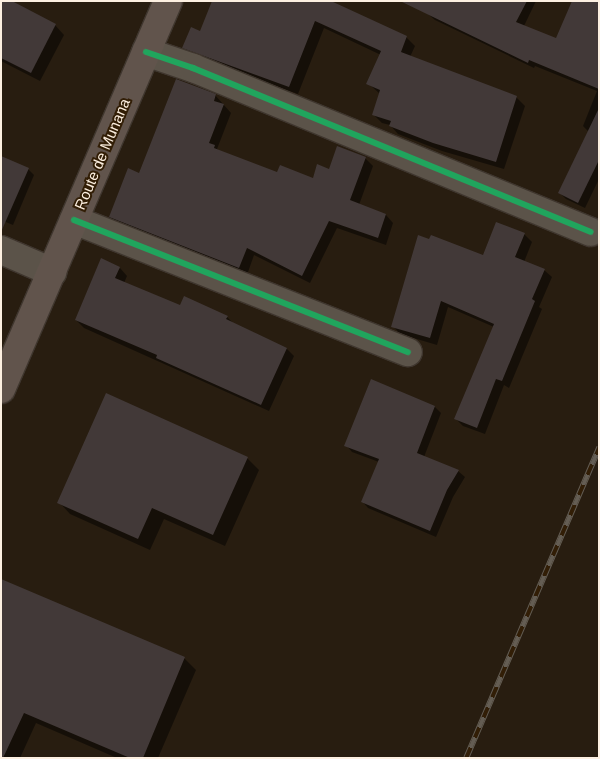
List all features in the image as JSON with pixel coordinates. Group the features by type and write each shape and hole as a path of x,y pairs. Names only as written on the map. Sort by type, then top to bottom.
{"main road":[{"name":"Route de Munana","path":"1,389 166,2"}],"street":[{"path":"146,52 193,68 591,232"},
{"path":"74,220 408,352"},
{"path":"1,250 52,272"}],"building":[{"path":"1,1 12,1 56,24 31,73 1,58"},
{"path":"212,1 331,1 407,36 401,52 517,96 496,162 433,143 389,126 391,121 372,115 380,90 366,84 381,51 315,21 289,87 182,48 191,27 200,31"},
{"path":"400,1 527,1 516,22 556,38 572,1 599,1 599,89 529,60 528,63"},
{"path":"176,79 216,94 214,101 224,104 209,143 215,145 214,148 277,172 280,165 313,178 317,164 329,169 337,146 366,157 350,200 386,214 378,238 329,221 302,276 247,248 239,268 109,217 128,168 139,173"},
{"path":"599,108 599,160 578,203 558,193"},
{"path":"1,156 29,168 1,232"},
{"path":"496,222 525,233 515,257 545,269 532,299 535,301 502,381 496,379 477,428 454,419 494,324 441,301 430,338 391,327 418,235 429,239 431,235 483,255"},
{"path":"101,258 120,267 115,278 180,305 184,296 228,316 226,319 287,348 261,405 156,358 157,355 75,320"},
{"path":"371,379 435,406 417,453 459,470 447,490 430,531 361,502 379,459 344,446"},
{"path":"106,393 248,457 213,535 152,508 138,539 57,503"},
{"path":"1,579 185,657 143,758 130,758 24,713 3,758 1,758"}],"railway":[{"path":"466,758 599,447"}],"cycle path":[{"path":"146,52 193,68 591,232"},
{"path":"74,220 408,352"}]}
